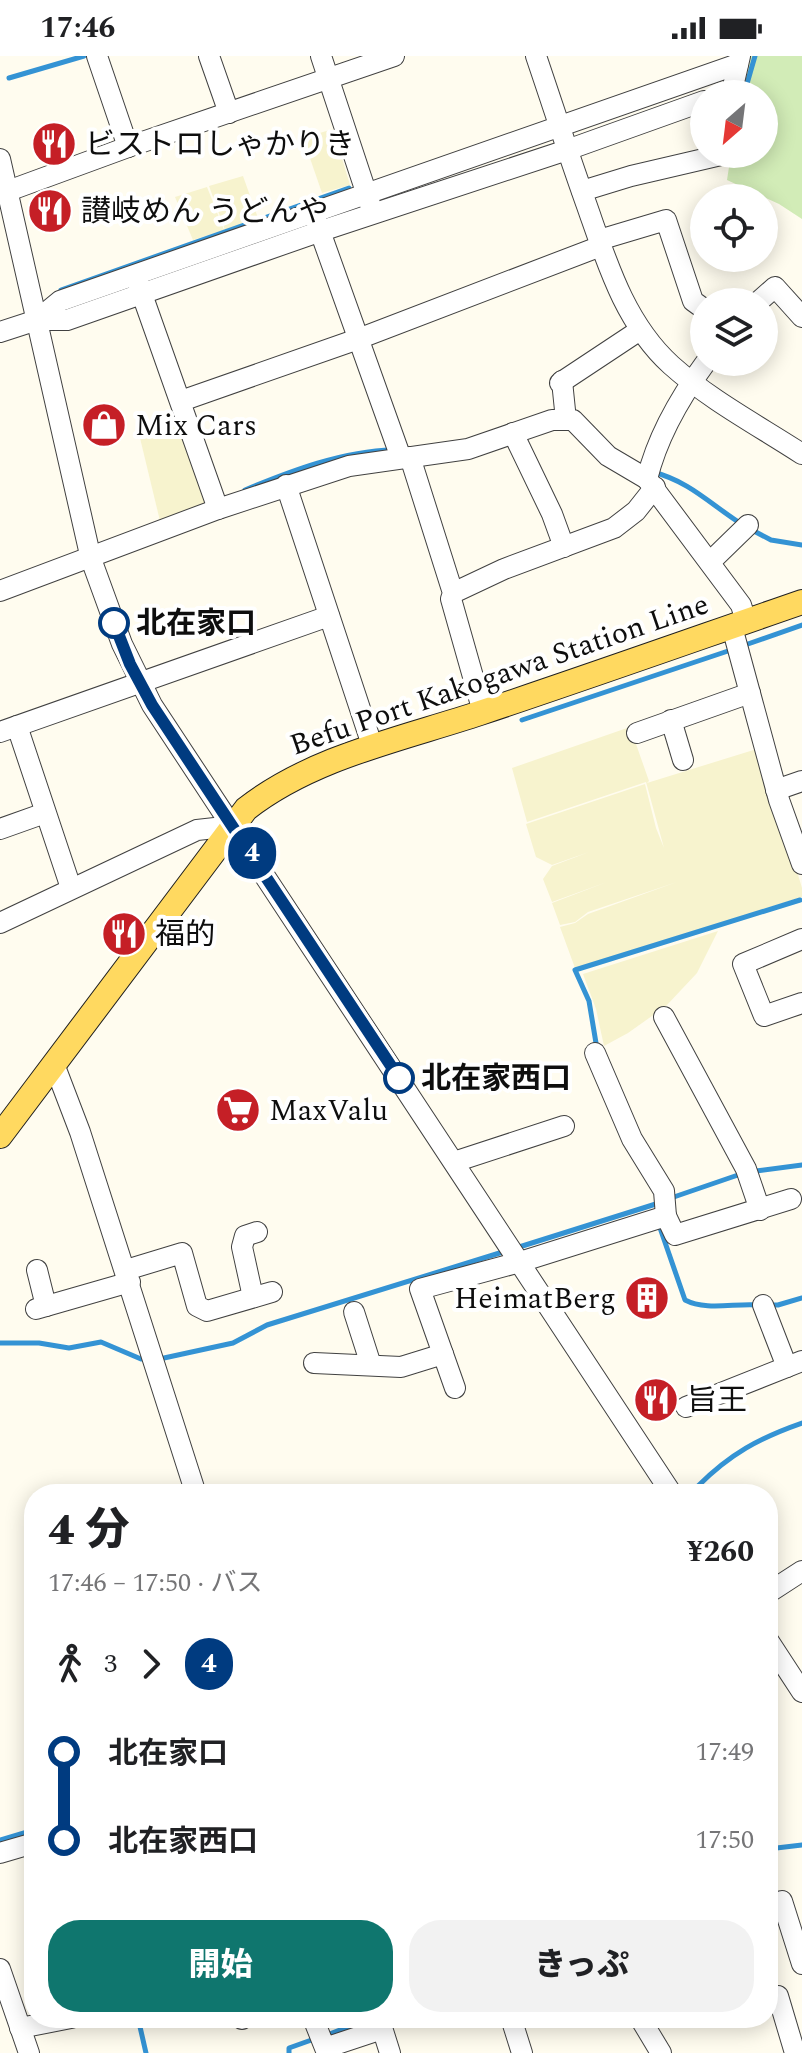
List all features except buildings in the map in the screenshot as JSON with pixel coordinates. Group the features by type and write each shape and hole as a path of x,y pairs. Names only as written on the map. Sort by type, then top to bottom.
{"main road":[{"name":"Befu Port Kakogawa Station Line","path":"0,1136 246,809 298,775 802,602"}],"street":[{"path":"97,56 128,147"},
{"path":"209,56 229,113"},
{"path":"321,56 373,214"},
{"path":"394,56 128,147 3,176 91,559 122,644 140,683 665,1484"},
{"path":"536,56 600,243 629,313 640,330 669,364 691,382 802,454"},
{"path":"0,332 37,320 60,301 139,285 317,222 366,194 739,60"},
{"path":"732,80 739,60"},
{"path":"317,222 373,214 690,106"},
{"path":"582,191 690,162"},
{"path":"181,401 358,339 666,220 690,292"},
{"path":"317,222 358,339 406,457 453,593 451,599 483,712"},
{"path":"139,285 218,509"},
{"path":"778,290 802,317"},
{"path":"566,420 561,382 640,330"},
{"path":"453,593 504,569 614,528 636,511 651,483 653,457 696,376"},
{"path":"0,591 218,509 349,466 468,449 552,420 573,420 608,456 651,483 741,605 739,624 750,693 776,790 801,858"},
{"path":"513,433 552,514 564,547"},
{"path":"286,485 373,748"},
{"path":"710,562 748,525"},
{"path":"71,888 45,813 8,729 329,616"},
{"path":"637,733 750,693"},
{"path":"671,720 683,760"},
{"path":"776,790 802,781"},
{"path":"0,829 45,813"},
{"path":"0,923 197,830 233,826"},
{"path":"802,939 743,964 764,1016 802,1003"},
{"path":"664,1017 746,1169 760,1210"},
{"path":"595,1053 632,1139 664,1191 666,1216 675,1235 791,1199"},
{"path":"54,1064 128,1276 193,1484"},
{"path":"454,1162 550,1124"},
{"path":"455,1388 420,1289 520,1262 666,1216"},
{"path":"37,1270 41,1307 182,1253 197,1306 207,1311 262,1294 242,1247 245,1236 257,1232"},
{"path":"686,1407 794,1364 763,1305"},
{"path":"354,1312 371,1365"},
{"path":"314,1363 401,1367 443,1354"},
{"path":"778,1587 802,1571"},
{"path":"778,1655 802,1692"},
{"path":"0,1853 24,1846"},
{"path":"782,1901 801,1958"},
{"path":"0,1969 29,2053"},
{"path":"778,1996 795,2053"},
{"path":"20,2028 24,2027"},
{"path":"318,2031 325,2048 371,2028"},
{"path":"381,2028 390,2053"},
{"path":"514,2028 522,2053"},
{"path":"646,2028 661,2053"}],"shaded area":[{"path":"333,129 350,185 322,193 303,138"},
{"path":"243,176 258,218 225,230 209,186"},
{"path":"207,187 224,230 193,240 175,197"},
{"path":"182,424 209,501 160,521 140,438"},
{"path":"630,727 649,781 647,783 760,748 802,888 802,897 575,968 560,927 575,923 588,914 677,882 588,912 575,922 560,925 552,903 607,882 552,902 543,879 552,866 589,852 552,865 536,857 526,824 645,784 664,848 646,782 527,822 512,768"},
{"path":"718,931 697,973 666,1006 604,1046 596,1009 583,974"}],"green space":[{"path":"751,56 802,56 802,219 778,204 778,184 736,184 727,180 729,168 778,168 778,80 745,80"}],"waterway":[{"path":"9,78 84,56"},
{"path":"748,80 755,56"},
{"path":"61,290 349,188"},
{"path":"245,490 336,458 393,450"},
{"path":"653,472 690,488 743,525"},
{"path":"752,530 771,540 802,545"},
{"path":"745,645 802,625"},
{"path":"522,720 734,649"},
{"path":"597,1049 589,1001 575,970 800,900"},
{"path":"756,1171 802,1165"},
{"path":"668,1199 738,1175"},
{"path":"516,1248 659,1203"},
{"path":"659,1225 685,1300 711,1306 758,1305"},
{"path":"164,1358 233,1343 267,1325 506,1251"},
{"path":"768,1305 802,1298"},
{"path":"0,1343 39,1343 69,1348 101,1342 141,1359"},
{"path":"700,1484 746,1448 802,1423"},
{"path":"0,1840 24,1833"},
{"path":"778,1848 802,1845"},
{"path":"140,2028 146,2053"},
{"path":"327,2035 345,2028"},
{"path":"289,2053 289,2048 317,2038"}],"bus line":[{"name":"4","path":"114,623 130,664 152,705 399,1078"}],"place":[{"name":"ビストロしゃかりき","path":"54,144"},
{"name":"讃岐めん うどんや","path":"50,211"},
{"name":"Mix Cars","path":"104,425"},
{"name":"北在家口","path":"114,623"},
{"name":"福的","path":"124,934"},
{"name":"北在家西口","path":"399,1078"},
{"name":"MaxValu","path":"238,1110"},
{"name":"HeimatBerg","path":"647,1298"},
{"name":"旨王","path":"656,1400"}]}
